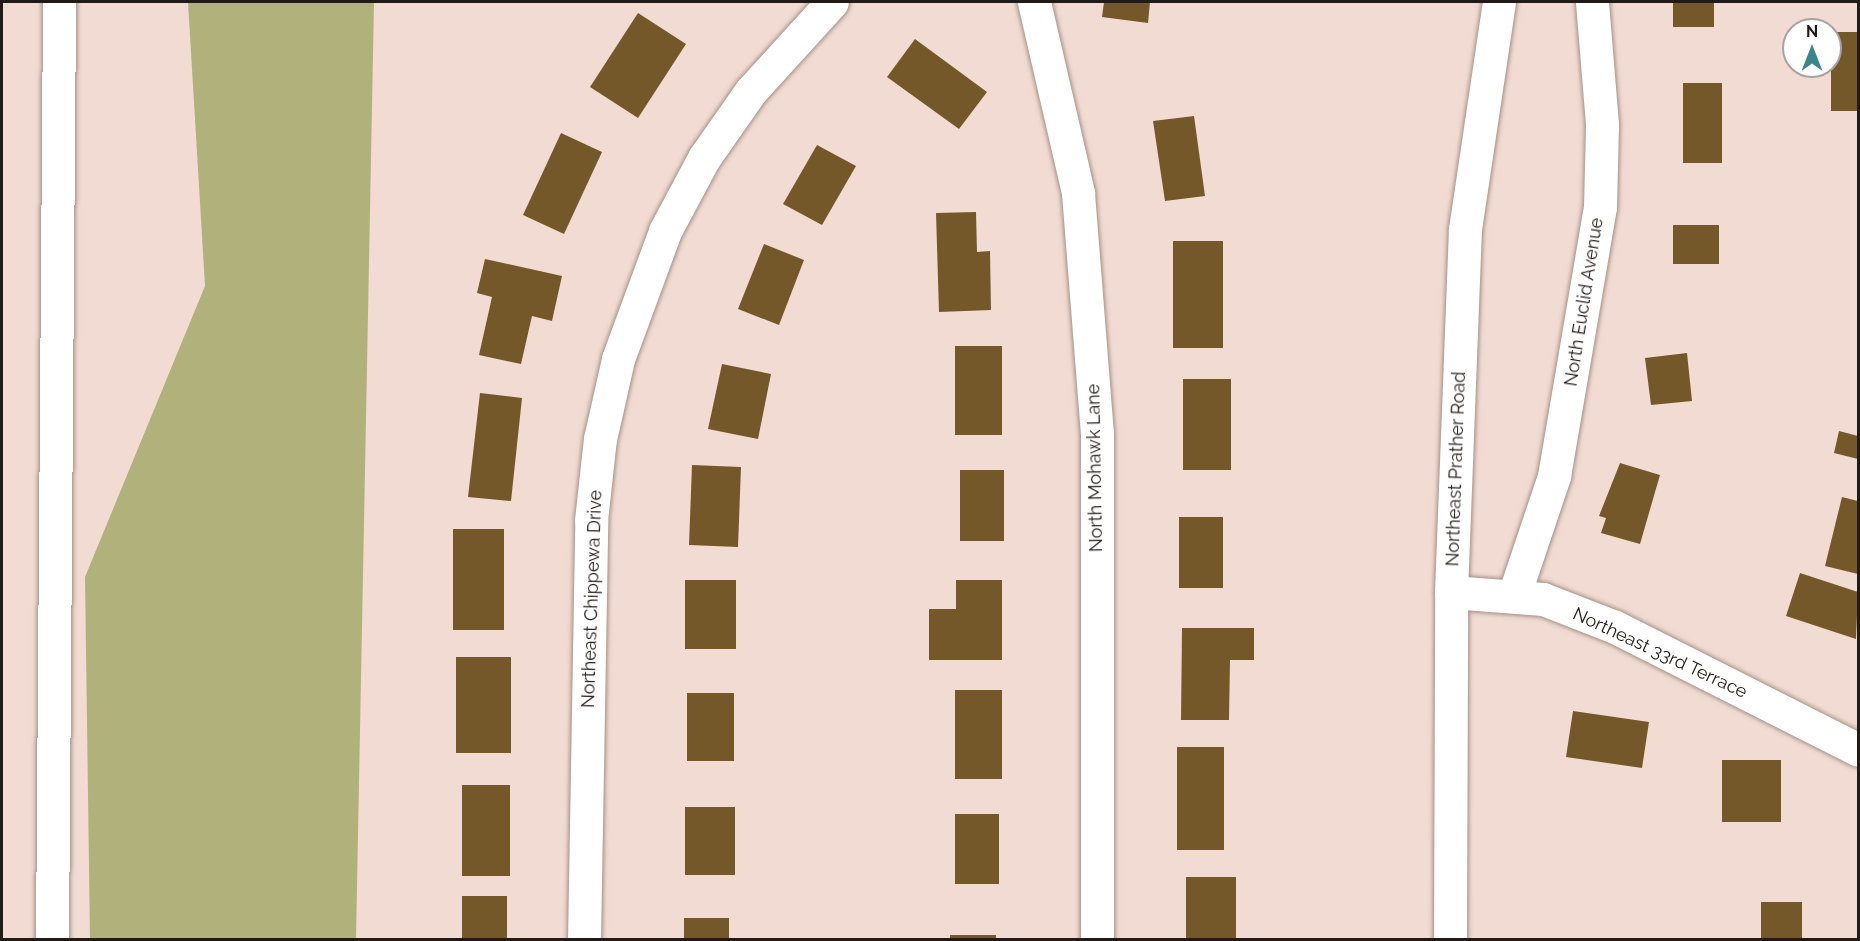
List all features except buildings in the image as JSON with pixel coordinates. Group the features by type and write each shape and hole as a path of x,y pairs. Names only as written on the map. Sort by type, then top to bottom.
{"main road":[{"path":"52,939 59,2"},
{"name":"Northeast Chippewa Drive","path":"584,939 591,520 600,439 618,359 665,231 704,159 751,91 832,2"},
{"name":"North Mohawk Lane","path":"1034,2 1078,193 1097,422 1097,939"},
{"name":"Northeast Prather Road","path":"1450,939 1451,592 1465,230 1499,2"},
{"name":"North Euclid Avenue","path":"1514,595 1554,476 1600,207 1602,124 1592,2"},
{"name":"Northeast 33rd Terrace","path":"1451,592 1543,599 1615,627 1858,750"}],"green space":[{"path":"188,2 374,2 356,939 90,939 85,577 205,286"}]}
